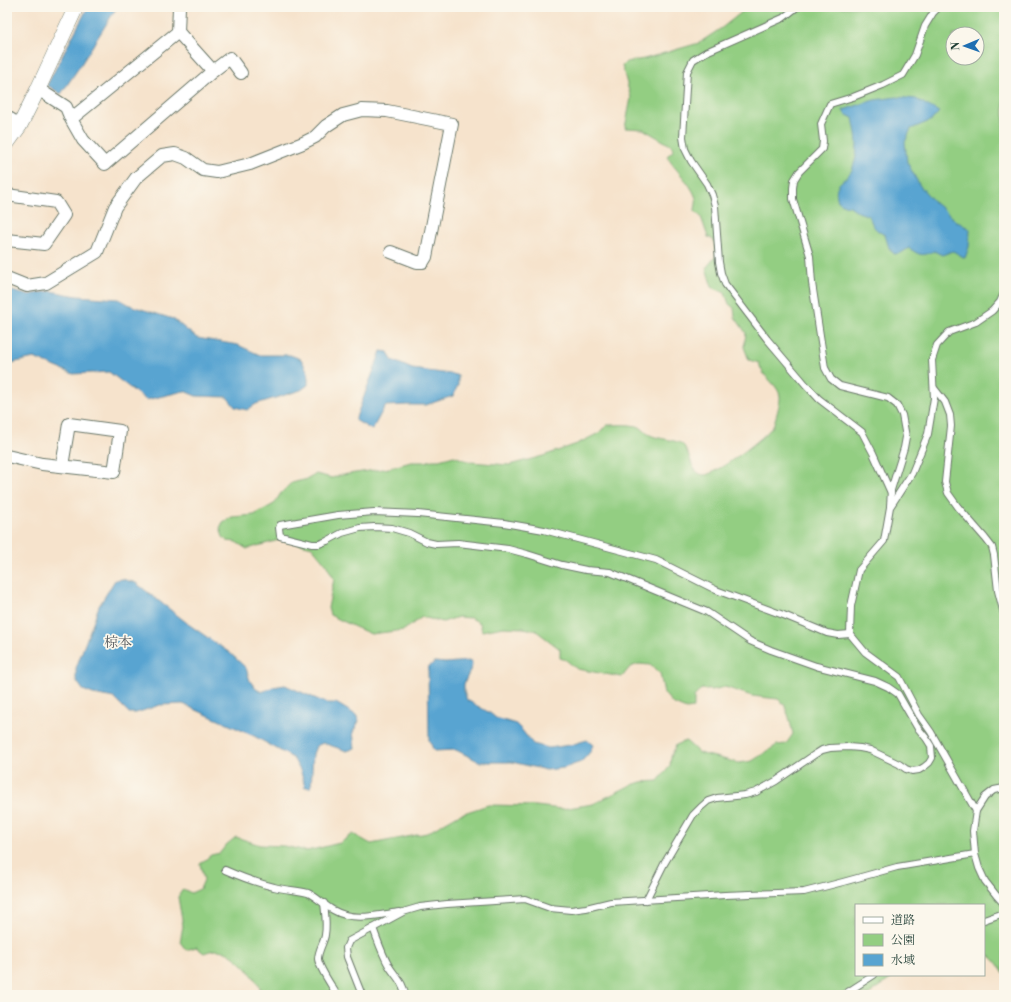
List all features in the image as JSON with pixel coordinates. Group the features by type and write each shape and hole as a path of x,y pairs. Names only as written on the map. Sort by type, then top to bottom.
{"street":[{"path":"7,143 20,125 76,7"},
{"path":"179,7 178,32 213,71"},
{"path":"71,119 178,32"},
{"path":"38,89 66,107 83,140 105,164 230,58 241,73"},
{"path":"7,278 28,286 46,283 97,252 115,207 136,178 162,156 175,154 186,158 203,170 217,172 250,164 304,143 315,137 326,126 343,115 362,110 387,111 452,124 426,257 423,262 417,262 391,252"},
{"path":"7,117 20,125"},
{"path":"7,195 56,202 64,215 44,244 7,240"},
{"path":"7,456 42,464 114,472 120,431 69,424 62,466"}],"lane":[{"path":"797,7 783,18 706,52 694,60 687,72 683,138 685,149 707,184 712,195 715,206 719,262 721,273 726,284 768,339 818,399 862,432 891,493"},
{"path":"939,7 933,13 925,26 915,55 903,74 883,85 830,104 820,124 823,142 822,149 798,172 794,180 793,199 810,256 812,283 825,368 831,379 840,386 888,398 897,405 902,415 906,437 891,493 884,540 859,570 851,606 850,634 865,652 899,677 919,715 976,811"},
{"path":"890,507 912,473 928,434 934,398 932,360 937,345 949,332 976,322 992,311 1000,302 1004,293"},
{"path":"934,388 945,402 951,421 951,436 945,482 948,493 992,547 998,591 1004,614"},
{"path":"646,900 664,864 694,815 708,802 717,798 745,795 756,792 776,781 822,750 830,748 848,747 870,750 912,771 919,770 929,763 932,758 931,746 917,727 898,694 875,681 816,666 750,641 707,612 610,572 586,570 562,565 527,554 508,550 458,543 436,544 392,528 360,528 342,533 319,544 312,544 282,537 280,535 280,525 338,515 374,512 418,514 504,523 538,529 656,560 716,590 786,616 827,634 850,634"},
{"path":"917,727 926,725"},
{"path":"1004,788 994,790 985,797 976,811 973,831 974,854 979,868 985,881 1004,904"},
{"path":"225,870 246,879 308,894 324,903 334,911 349,916 367,917 403,912 420,907 525,899 550,908 571,910 611,902 804,892 897,867 974,854"},
{"path":"324,903 326,924 325,935 318,959 337,995"},
{"path":"362,995 346,957 346,948 349,941 403,912"},
{"path":"985,920 1004,913"},
{"path":"373,928 379,946 389,966 403,985 405,995"},
{"path":"843,995 872,976"}],"green space":[{"path":"748,7 1004,7 1004,974 998,964 990,956 985,954 985,904 855,904 855,976 895,976 868,995 261,995 260,988 252,975 241,963 228,953 214,950 204,953 196,947 186,950 180,942 183,926 178,897 183,889 191,893 200,889 204,880 200,864 211,855 220,853 226,845 236,837 260,845 284,846 307,851 340,843 353,834 371,844 427,833 458,815 488,805 536,806 562,809 593,804 629,786 641,782 658,781 670,766 671,757 676,745 686,741 699,753 739,763 752,761 777,745 786,744 793,734 784,704 778,699 752,696 725,687 712,690 701,689 694,697 694,708 686,709 672,703 664,693 660,673 650,665 639,664 630,667 622,677 577,669 566,660 560,658 560,649 535,630 504,627 482,631 480,623 471,618 458,617 443,622 422,617 404,630 371,634 330,615 328,608 334,579 326,564 312,547 279,540 247,549 236,542 227,541 223,537 220,528 223,522 232,517 254,515 274,504 281,493 291,483 308,479 316,474 332,478 342,475 389,468 411,462 425,462 454,456 470,462 509,465 543,456 577,444 599,433 607,425 630,425 637,426 653,436 676,441 682,444 688,452 693,467 696,471 704,475 710,474 729,463 769,431 773,426 779,406 779,393 776,387 764,374 759,363 749,360 744,347 746,333 735,317 734,308 729,304 725,293 712,287 706,268 716,256 714,240 708,237 701,217 695,211 696,198 693,192 667,156 673,151 672,146 643,129 625,128 631,98 622,66 626,62 644,59 699,43 723,27"}],"water":[{"path":"88,7 117,7 61,94 47,85"},
{"path":"897,97 916,99 939,112 932,120 911,129 905,142 907,162 920,186 935,203 956,221 970,229 969,247 965,258 953,251 942,255 934,251 923,255 909,248 901,253 894,254 889,248 885,235 875,228 869,216 838,201 838,186 852,170 857,150 853,118 845,114 843,110 874,100"},
{"path":"7,290 27,295 50,291 77,296 119,299 132,306 173,319 197,338 238,345 260,355 290,355 301,359 308,372 308,385 301,390 256,404 247,410 235,407 227,397 196,396 184,391 146,400 109,372 73,374 34,358 7,364"},
{"path":"381,351 388,352 392,360 412,369 458,375 458,385 453,396 426,405 385,406 372,430 355,420"},
{"path":"122,579 136,583 191,626 230,653 246,668 250,681 256,689 262,692 273,687 285,685 326,703 336,703 356,715 359,721 353,732 355,748 347,751 323,743 316,746 313,754 311,787 305,787 301,772 293,758 254,736 183,704 160,705 136,713 129,713 114,698 93,694 83,690 76,680 76,668 99,606 115,580"},
{"path":"435,662 445,663 471,662 472,666 464,684 464,692 467,700 496,718 516,724 533,744 549,748 570,745 587,740 593,745 591,751 581,762 564,768 546,770 512,762 480,762 456,750 434,751 429,740 428,667"}],"district":[{"name":"椋本","path":"118,642"}]}
